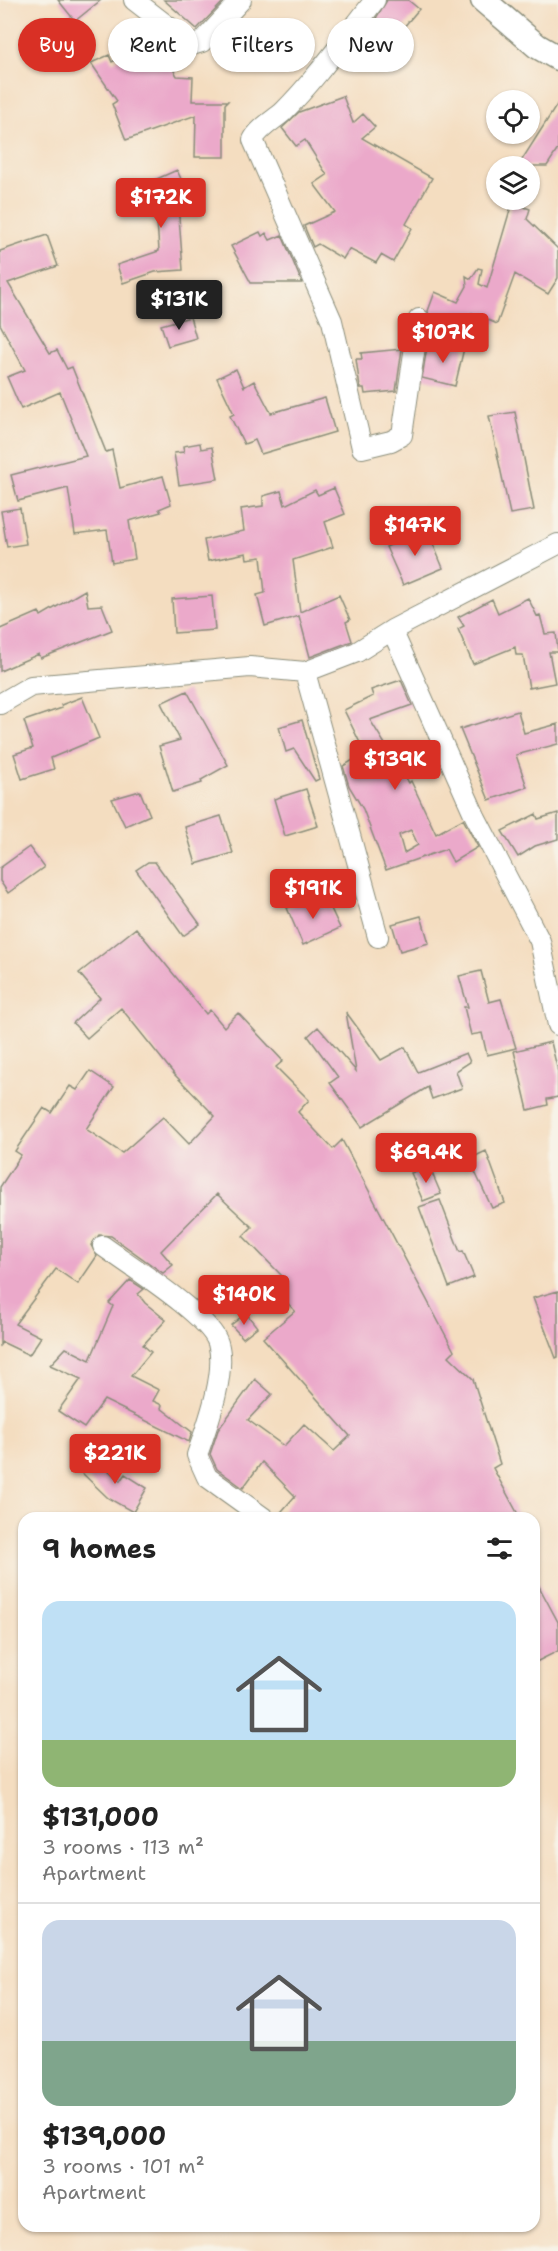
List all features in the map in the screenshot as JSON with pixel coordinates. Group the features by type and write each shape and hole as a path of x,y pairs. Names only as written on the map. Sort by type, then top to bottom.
{"street":[{"path":"134,0 192,45 201,42 214,31 241,0"},
{"path":"375,0 311,84 268,126 257,133 253,140 332,321 362,448 391,441 402,435 410,396 419,319"},
{"path":"483,0 537,46 558,58"},
{"path":"0,704 31,686 250,667 305,672 357,652 392,630 558,544"},
{"path":"392,630 475,816 540,941 558,1025"},
{"path":"305,672 378,936"},
{"path":"103,1246 197,1316 218,1341 221,1361 212,1405 197,1455 207,1477 256,1512"}],"building":[{"path":"58,0 101,0 79,18 73,18"},
{"path":"164,0 225,0 198,28 198,18 184,18"},
{"path":"387,0 408,0 419,9 411,18 376,18"},
{"path":"108,55 108,72 175,72 177,76 193,77 192,101 228,101 225,104 225,157 195,157 196,115 126,140 112,104 117,101 96,70 96,61"},
{"path":"343,96 353,123 363,114 375,127 362,138 432,178 406,224 412,228 393,262 381,255 376,263 349,249 343,259 318,244 313,247 304,226 335,212 314,184 327,175 305,140 296,146 282,128 299,112"},
{"path":"558,103 558,149 547,166 540,166 540,156 524,156 532,144 540,144 540,131"},
{"path":"177,170 190,199 178,204 183,270 155,272 123,283 117,265 159,251 157,221 141,186"},
{"path":"510,210 530,210 527,219 558,249 558,278 548,294 515,274 497,324 472,313 466,339 430,325 428,311 435,292 458,302 467,286 466,276 471,279 478,268 482,269 479,284 487,288"},
{"path":"260,232 262,236 266,233 270,240 282,235 302,283 251,283 231,246"},
{"path":"47,235 58,266 8,283 50,353 57,350 67,369 72,367 106,452 112,450 120,488 163,476 171,504 159,509 161,512 129,521 135,559 112,563 107,530 75,534 68,488 18,501 11,475 86,456 60,392 21,409 7,377 25,370 0,324 0,251"},
{"path":"190,317 196,338 168,346 161,325"},
{"path":"465,344 455,386 422,378 427,347"},
{"path":"402,349 396,391 365,394 364,388 360,388 356,359 362,359 361,353"},
{"path":"236,369 244,387 254,381 271,413 325,398 335,432 261,454 255,440 244,444 230,416 234,414 217,378"},
{"path":"515,412 534,510 510,514 489,416"},
{"path":"200,443 201,449 212,447 218,479 179,485 174,453 184,452 183,446"},
{"path":"334,488 345,514 325,522 333,547 293,560 300,612 339,595 350,620 346,622 352,641 310,657 299,616 265,626 257,595 265,593 261,557 247,559 246,553 208,561 204,540 244,531 241,509 263,506 263,496 281,491 285,505 315,490 318,495"},
{"path":"20,508 26,544 7,547 1,511"},
{"path":"427,529 443,568 403,585 386,547"},
{"path":"85,590 88,606 102,605 112,630 41,658 39,654 0,671 0,629 39,612 41,616"},
{"path":"212,596 215,630 174,633 172,599"},
{"path":"528,598 537,616 540,615 545,634 556,633 558,652 549,652 555,683 529,688 523,655 516,655 515,647 473,664 458,629 464,626 458,617 492,599 498,613"},
{"path":"401,680 412,705 370,720 409,783 411,781 436,834 463,819 478,847 453,862 446,849 386,870 363,809 349,786 343,766 365,753 344,710 373,696 371,690","holes":["411,830 418,845 404,853 399,835"]},
{"path":"187,691 228,765 201,780 202,783 173,792 159,746 180,740 161,703"},
{"path":"82,697 99,738 51,758 54,769 22,779 14,754 33,748 24,721 62,708 61,705"},
{"path":"518,711 524,733 558,724 558,744 516,755 527,787 489,800 460,729"},
{"path":"302,720 319,779 315,781 294,749 286,752 279,727"},
{"path":"306,789 318,826 285,836 274,799"},
{"path":"140,791 150,815 125,826 112,799"},
{"path":"558,813 558,839 535,846 518,857 502,831 536,814 538,819"},
{"path":"221,816 233,853 196,864 185,827"},
{"path":"29,847 44,867 8,893 0,881 0,868"},
{"path":"148,862 155,862 200,924 183,936 136,870"},
{"path":"314,896 318,904 327,900 340,928 303,945 287,908"},
{"path":"421,916 429,943 400,951 392,924"},
{"path":"136,928 206,1014 210,1010 224,1027 238,1013 283,1061 276,1067 309,1100 298,1112 333,1149 342,1140 454,1351 449,1356 473,1379 500,1464 493,1468 517,1512 281,1512 295,1496 262,1462 243,1488 217,1469 210,1454 218,1430 255,1379 272,1394 248,1420 284,1446 304,1424 334,1451 350,1436 263,1338 295,1311 273,1288 284,1278 243,1236 252,1227 217,1194 161,1251 173,1265 163,1273 111,1236 99,1235 91,1245 97,1256 78,1284 56,1269 15,1324 41,1337 29,1355 2,1342 0,1345 0,1187 21,1155 15,1151 44,1108 52,1113 70,1086 77,1090 90,1071 114,1087 86,1129 122,1153 163,1117 189,1144 215,1116 174,1074 121,1008 87,1038 73,1023 100,998 79,973"},
{"path":"481,971 489,1002 501,999 516,1048 487,1055 482,1033 471,1035 464,1007 468,1007 459,976"},
{"path":"346,1012 381,1060 405,1047 418,1072 466,1053 470,1062 456,1071 462,1088 432,1099 428,1087 362,1127 330,1083 338,1077 308,1036 318,1027 356,1071"},
{"path":"551,1042 558,1072 558,1097 547,1099 548,1105 528,1110 514,1051"},
{"path":"486,1151 505,1203 492,1208 469,1159"},
{"path":"429,1166 441,1194 423,1201 411,1173"},
{"path":"440,1200 460,1252 463,1251 474,1277 449,1287 419,1207"},
{"path":"130,1280 144,1289 138,1294 145,1303 166,1320 143,1345 151,1352 131,1376 159,1390 153,1401 162,1405 161,1408 192,1432 189,1442 104,1400 84,1428 58,1411 81,1379 50,1365 66,1348 90,1360 113,1306 109,1303"},
{"path":"558,1291 558,1357 556,1358 533,1298"},
{"path":"246,1313 257,1327 243,1338 231,1325"},
{"path":"94,1457 120,1481 125,1474 147,1488 133,1512 108,1498 80,1471"},
{"path":"540,1588 558,1622 558,1651 540,1660"}]}
